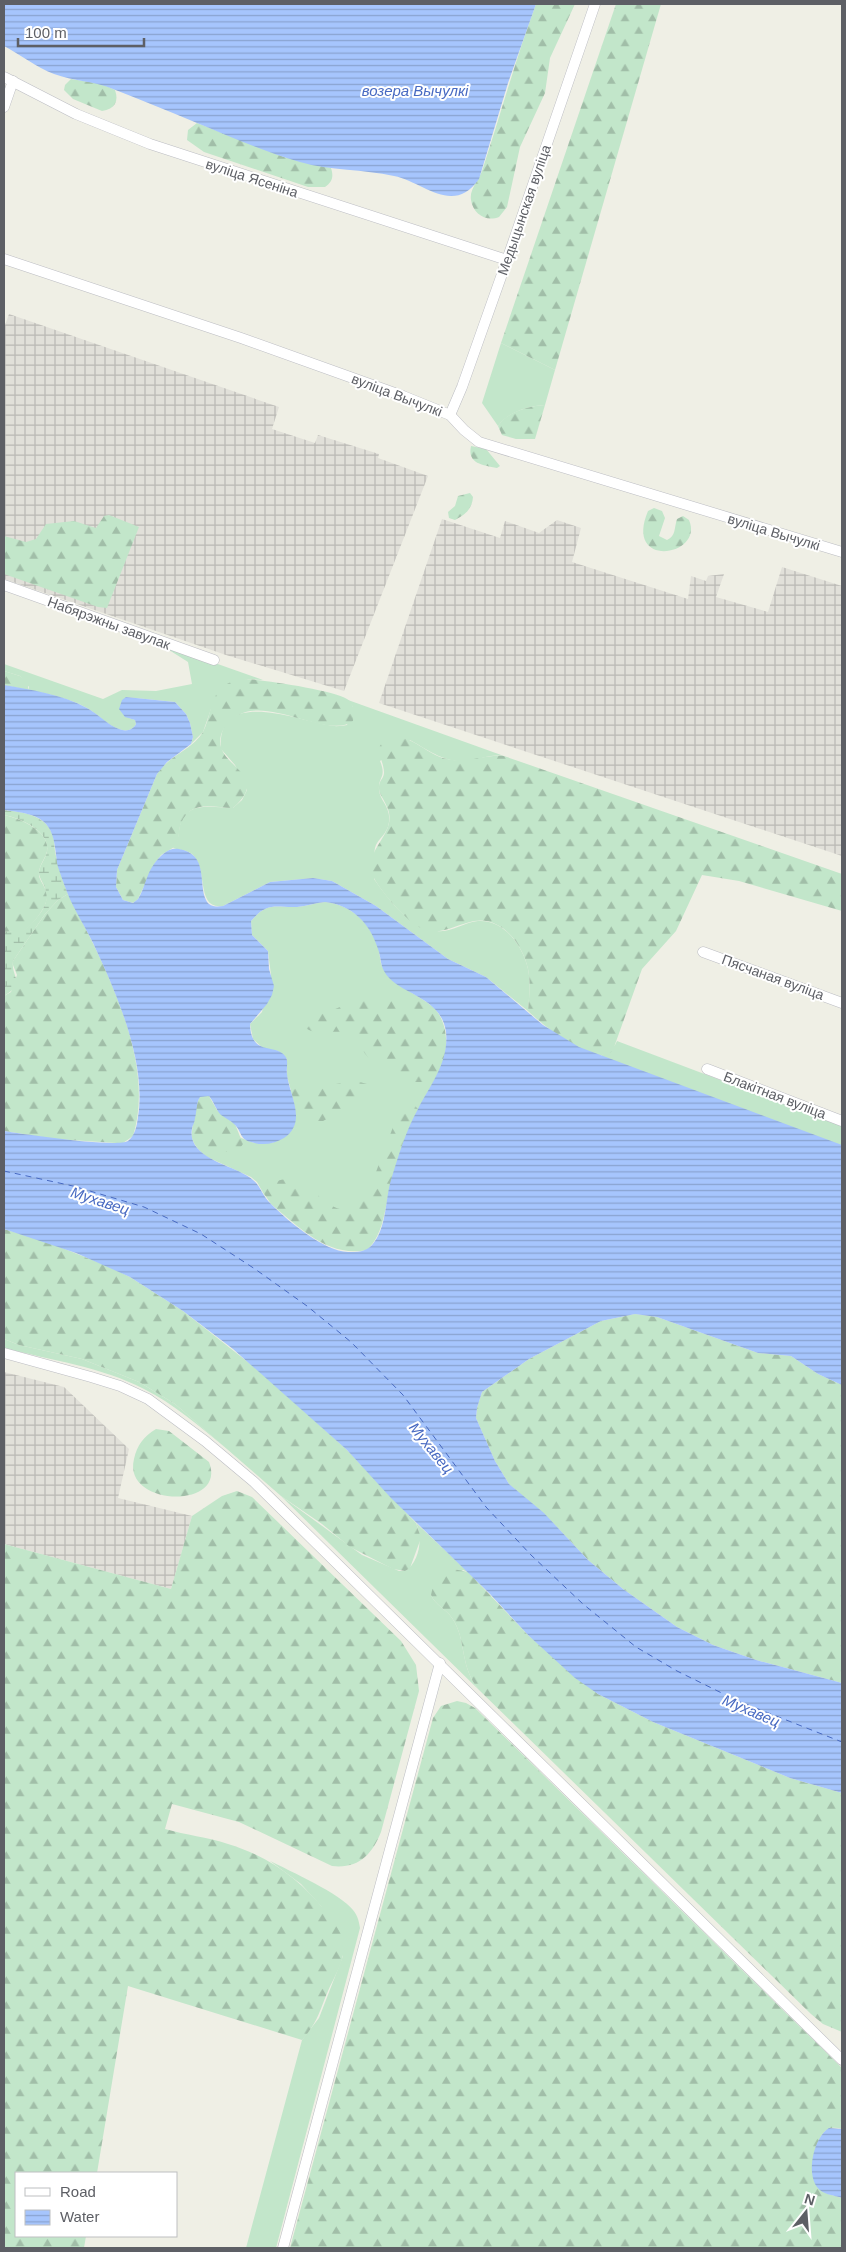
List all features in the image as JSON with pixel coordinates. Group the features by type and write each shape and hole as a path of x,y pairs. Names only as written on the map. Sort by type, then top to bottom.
{"street":[{"name":"Медыцынская вуліца","path":"450,415 462,387 507,260 595,4"},
{"name":"вуліца Ясеніна","path":"8,79 76,114 150,144 241,176 507,260"},
{"path":"4,107 8,79"},
{"name":"вуліца Вычулкі","path":"4,259 240,338 450,415 479,442 842,552"},
{"name":"Набярэжны завулак","path":"4,586 214,660"},
{"name":"Пясчаная вуліца","path":"703,952 842,1003"},
{"name":"Блакітная вуліца","path":"707,1069 842,1121"},
{"path":"4,1354 120,1386 148,1399 205,1441 254,1482 842,2060"},
{"path":"283,2248 440,1663"}],"shaded area":[{"path":"9,314 279,407 272,429 315,443 318,435 379,454 378,458 428,476 344,691 226,655 4,579 4,328"},
{"path":"442,519 500,538 505,521 539,533 557,520 581,528 572,562 688,599 691,576 706,581 708,576 724,574 716,597 768,612 782,567 842,586 842,856 379,703"},
{"path":"4,1372 64,1387 129,1449 118,1498 192,1516 171,1589 4,1544"}],"green space":[{"path":"536,4 575,4 550,58 545,93 520,147 507,207 499,217 485,218 474,209 471,196 473,188 482,172"},
{"path":"616,4 661,4 555,370 501,343"},
{"path":"71,79 102,84 115,90 115,104 102,111 73,99 64,90 65,85"},
{"path":"197,123 284,157 331,168 332,179 325,187 308,187 204,152 187,140 188,130"},
{"path":"501,343 555,370 545,405 513,413 498,426 482,403"},
{"path":"545,405 535,439 516,439 502,435 498,426 512,413 525,408"},
{"path":"471,446 486,449 500,466 497,468 477,463 471,457"},
{"path":"470,493 473,497 468,511 455,520 449,518 448,512 455,506 458,496"},
{"path":"654,508 662,511 665,518 659,536 667,540 673,534 677,519 683,516 689,520 691,532 686,542 676,549 665,551 654,549 646,542 643,530 648,511"},
{"path":"109,515 139,527 107,608 98,607 4,574 4,536 26,542 36,539 46,524 74,521 96,528 104,516"},
{"path":"158,643 263,680 246,679 211,709 203,732 191,744 193,737 190,723 186,714 175,702 126,697 129,718 135,720 136,724 131,729 122,730 73,702 28,690 29,687 20,676 4,671 4,664 103,699 122,690 156,691 192,684 188,662"},
{"path":"4,671 20,676 28,683 28,690 4,685"},
{"path":"246,679 298,686 328,692 347,699 353,706 353,721 342,725 328,725 280,713 263,711 248,711 235,717 226,725 222,732 221,746 225,755 245,778 247,786 244,796 233,808 204,806 186,815 181,823 176,846 161,855 155,863 138,899 133,903 123,900 116,887 117,870 157,774 167,762 193,744 203,732 213,701 219,690 229,683"},
{"path":"348,700 504,756 490,756 469,761 453,760 438,755 410,740 380,761 383,771 379,790 387,808 389,822 387,830 375,848 374,879 401,912 417,925 427,929 442,931 478,921 496,924 504,929 517,943 528,969 530,990 528,1011 486,977 448,959 376,906 332,881 313,878 270,882 223,906 214,906 205,895 197,861 192,854 173,848 177,842 182,821 186,814 200,808 233,808 242,800 247,790 235,765 221,749 223,730 231,718 244,713 261,712 279,714 331,726 347,725 353,707"},
{"path":"390,736 404,738 436,755 451,760 504,756 842,874 842,911 739,881 702,875 676,931 642,969 613,1050 605,1055 582,1050 569,1043 528,1011 530,990 528,969 521,951 510,934 494,923 484,921 468,922 450,929 438,931 420,928 405,917 375,880 371,869 372,860 388,826 390,817 379,789 384,772 379,749 380,745"},
{"path":"4,810 31,815 44,822 48,827 53,836 57,861 68,894 58,900 45,914 13,961 16,984 4,996 4,932 24,930 36,918 46,903 45,887 39,874 47,852 47,845 44,838 33,827 26,822 4,815"},
{"path":"4,815 19,819 41,833 47,847 39,873 46,892 46,902 34,921 27,929 21,932 4,932"},
{"path":"68,894 110,980 132,1044 138,1076 138,1107 133,1136 123,1143 55,1139 4,1131 4,996 11,992 17,975 13,961 45,914 58,900"},
{"path":"325,902 344,907 359,917 366,924 375,940 381,964 387,974 428,1003 444,1059 439,1072 412,1121 391,1181 381,1226 265,1196 257,1182 251,1177 205,1156 198,1149 195,1120 254,1143 273,1143 294,1102 287,1076 287,1059 278,1051 264,1049 253,1039 250,1024 262,1012 271,975 268,951 252,935 251,921 267,908 297,907"},
{"path":"399,997 419,999 426,1002 438,1013 444,1026 445,1054 441,1067 433,1077 421,1082 404,1079 389,1067 368,1058 356,1038 351,1034 345,1032 311,1031 302,1023 304,1017 328,1012 352,1002"},
{"path":"617,1041 842,1126 842,1146 597,1055 601,1056 615,1045"},
{"path":"356,1081 367,1084 369,1088 364,1099 323,1121 308,1121 297,1114 291,1091 294,1089 299,1088 314,1092 329,1085"},
{"path":"200,1096 209,1096 217,1110 235,1124 243,1144 238,1151 210,1153 198,1149 192,1134 197,1105"},
{"path":"411,1102 418,1109 396,1163 381,1227 378,1235 367,1250 339,1249 315,1239 271,1204 263,1192 279,1181 293,1180 306,1186 330,1204 341,1209 354,1207 368,1193 401,1106"},
{"path":"4,1229 47,1242 130,1277 183,1311 263,1374 347,1450 416,1523 421,1538 410,1568 405,1571 393,1569 350,1547 322,1524 281,1496 175,1404 139,1382 82,1359 19,1345 4,1339"},
{"path":"635,1314 657,1317 758,1353 791,1356 818,1374 842,1385 842,1683 756,1660 713,1645 677,1627 623,1589 588,1560 556,1526 509,1484 495,1461 476,1418 482,1392 529,1359 601,1321"},
{"path":"4,1339 19,1345 82,1359 139,1382 175,1404 226,1448 176,1409 155,1395 128,1381 76,1365 4,1348"},
{"path":"156,1429 169,1431 209,1462 211,1478 204,1489 190,1495 174,1496 157,1494 143,1486 135,1475 134,1459 142,1441"},
{"path":"237,1491 252,1497 401,1641 416,1665 419,1691 381,1832 373,1847 363,1859 349,1865 332,1866 239,1822 172,1804 165,1829 228,1844 257,1855 282,1870 305,1889 316,1900 341,1934 344,1943 342,1960 318,2017 302,2040 128,1986 97,2172 15,2172 15,2237 86,2237 84,2248 4,2248 4,1544 171,1589 192,1516 222,1496"},
{"path":"281,1496 362,1555 399,1571 405,1571 410,1567 417,1556 420,1542 416,1523 468,1572 463,1570 431,1595 435,1602 450,1615 457,1626 468,1672 479,1690"},
{"path":"453,1569 468,1572 529,1636 598,1694 653,1722 790,1778 842,1793 842,2032 823,2024 811,2014 479,1690 468,1672 457,1626 450,1615 435,1602 431,1595 433,1586"},
{"path":"457,1701 475,1708 842,2068 842,2129 831,2128 824,2132 815,2151 828,2194 842,2198 842,2248 290,2248 433,1718 441,1706"},
{"path":"270,1861 338,1897 356,1914 360,1928 276,2248 246,2248 302,2040 319,2018 343,1956 321,1906 301,1884"}],"water":[{"name":"возера Вычулкі","path":"4,4 536,4 508,83 479,179 469,190 459,195 449,196 438,194 394,176 323,167 287,158 106,86 47,71 4,46"},
{"name":"Мухавец","path":"4,685 67,699 87,708 111,725 124,730 131,729 136,724 135,720 125,717 119,709 122,700 126,697 175,702 186,714 193,737 191,744 167,762 157,774 117,870 116,887 123,900 133,903 138,899 154,864 171,849 188,852 195,857 201,870 206,900 213,906 223,906 270,882 313,878 332,881 376,906 448,959 486,977 543,1025 579,1047 842,1145 842,1385 818,1374 791,1356 758,1353 657,1317 635,1314 601,1321 529,1359 482,1392 476,1418 495,1461 509,1484 544,1513 588,1560 623,1589 677,1627 713,1645 756,1660 842,1683 842,1793 790,1778 653,1722 598,1694 575,1678 529,1636 490,1594 391,1498 347,1450 233,1349 183,1311 130,1277 76,1253 4,1229 4,1131 88,1142 120,1143 128,1141 136,1127 140,1096 134,1051 120,1005 102,962 67,892 58,867 52,833 46,824 37,817 4,810","holes":["325,902 352,911 365,923 375,940 384,971 390,979 436,1010 446,1032 445,1053 442,1063 414,1117 399,1153 389,1188 383,1222 377,1238 370,1247 355,1252 328,1247 307,1234 272,1205 254,1180 201,1152 195,1146 192,1138 192,1128 199,1099 200,1097 209,1096 219,1113 231,1121 247,1141 260,1144 272,1143 284,1138 291,1132 296,1116 288,1082 286,1058 281,1052 259,1045 251,1034 250,1024 267,1004 274,986 269,969 268,951 252,935 251,921 267,908 297,907"]},
{"path":"829,2128 842,2129 842,2198 819,2190 812,2173 813,2155 819,2139"}],"ferry route":[{"path":"4,1171 73,1186 144,1207 201,1234 255,1269 307,1306 351,1342 403,1395 486,1507 531,1555 583,1604 636,1647 677,1671 738,1701 842,1742"}]}
